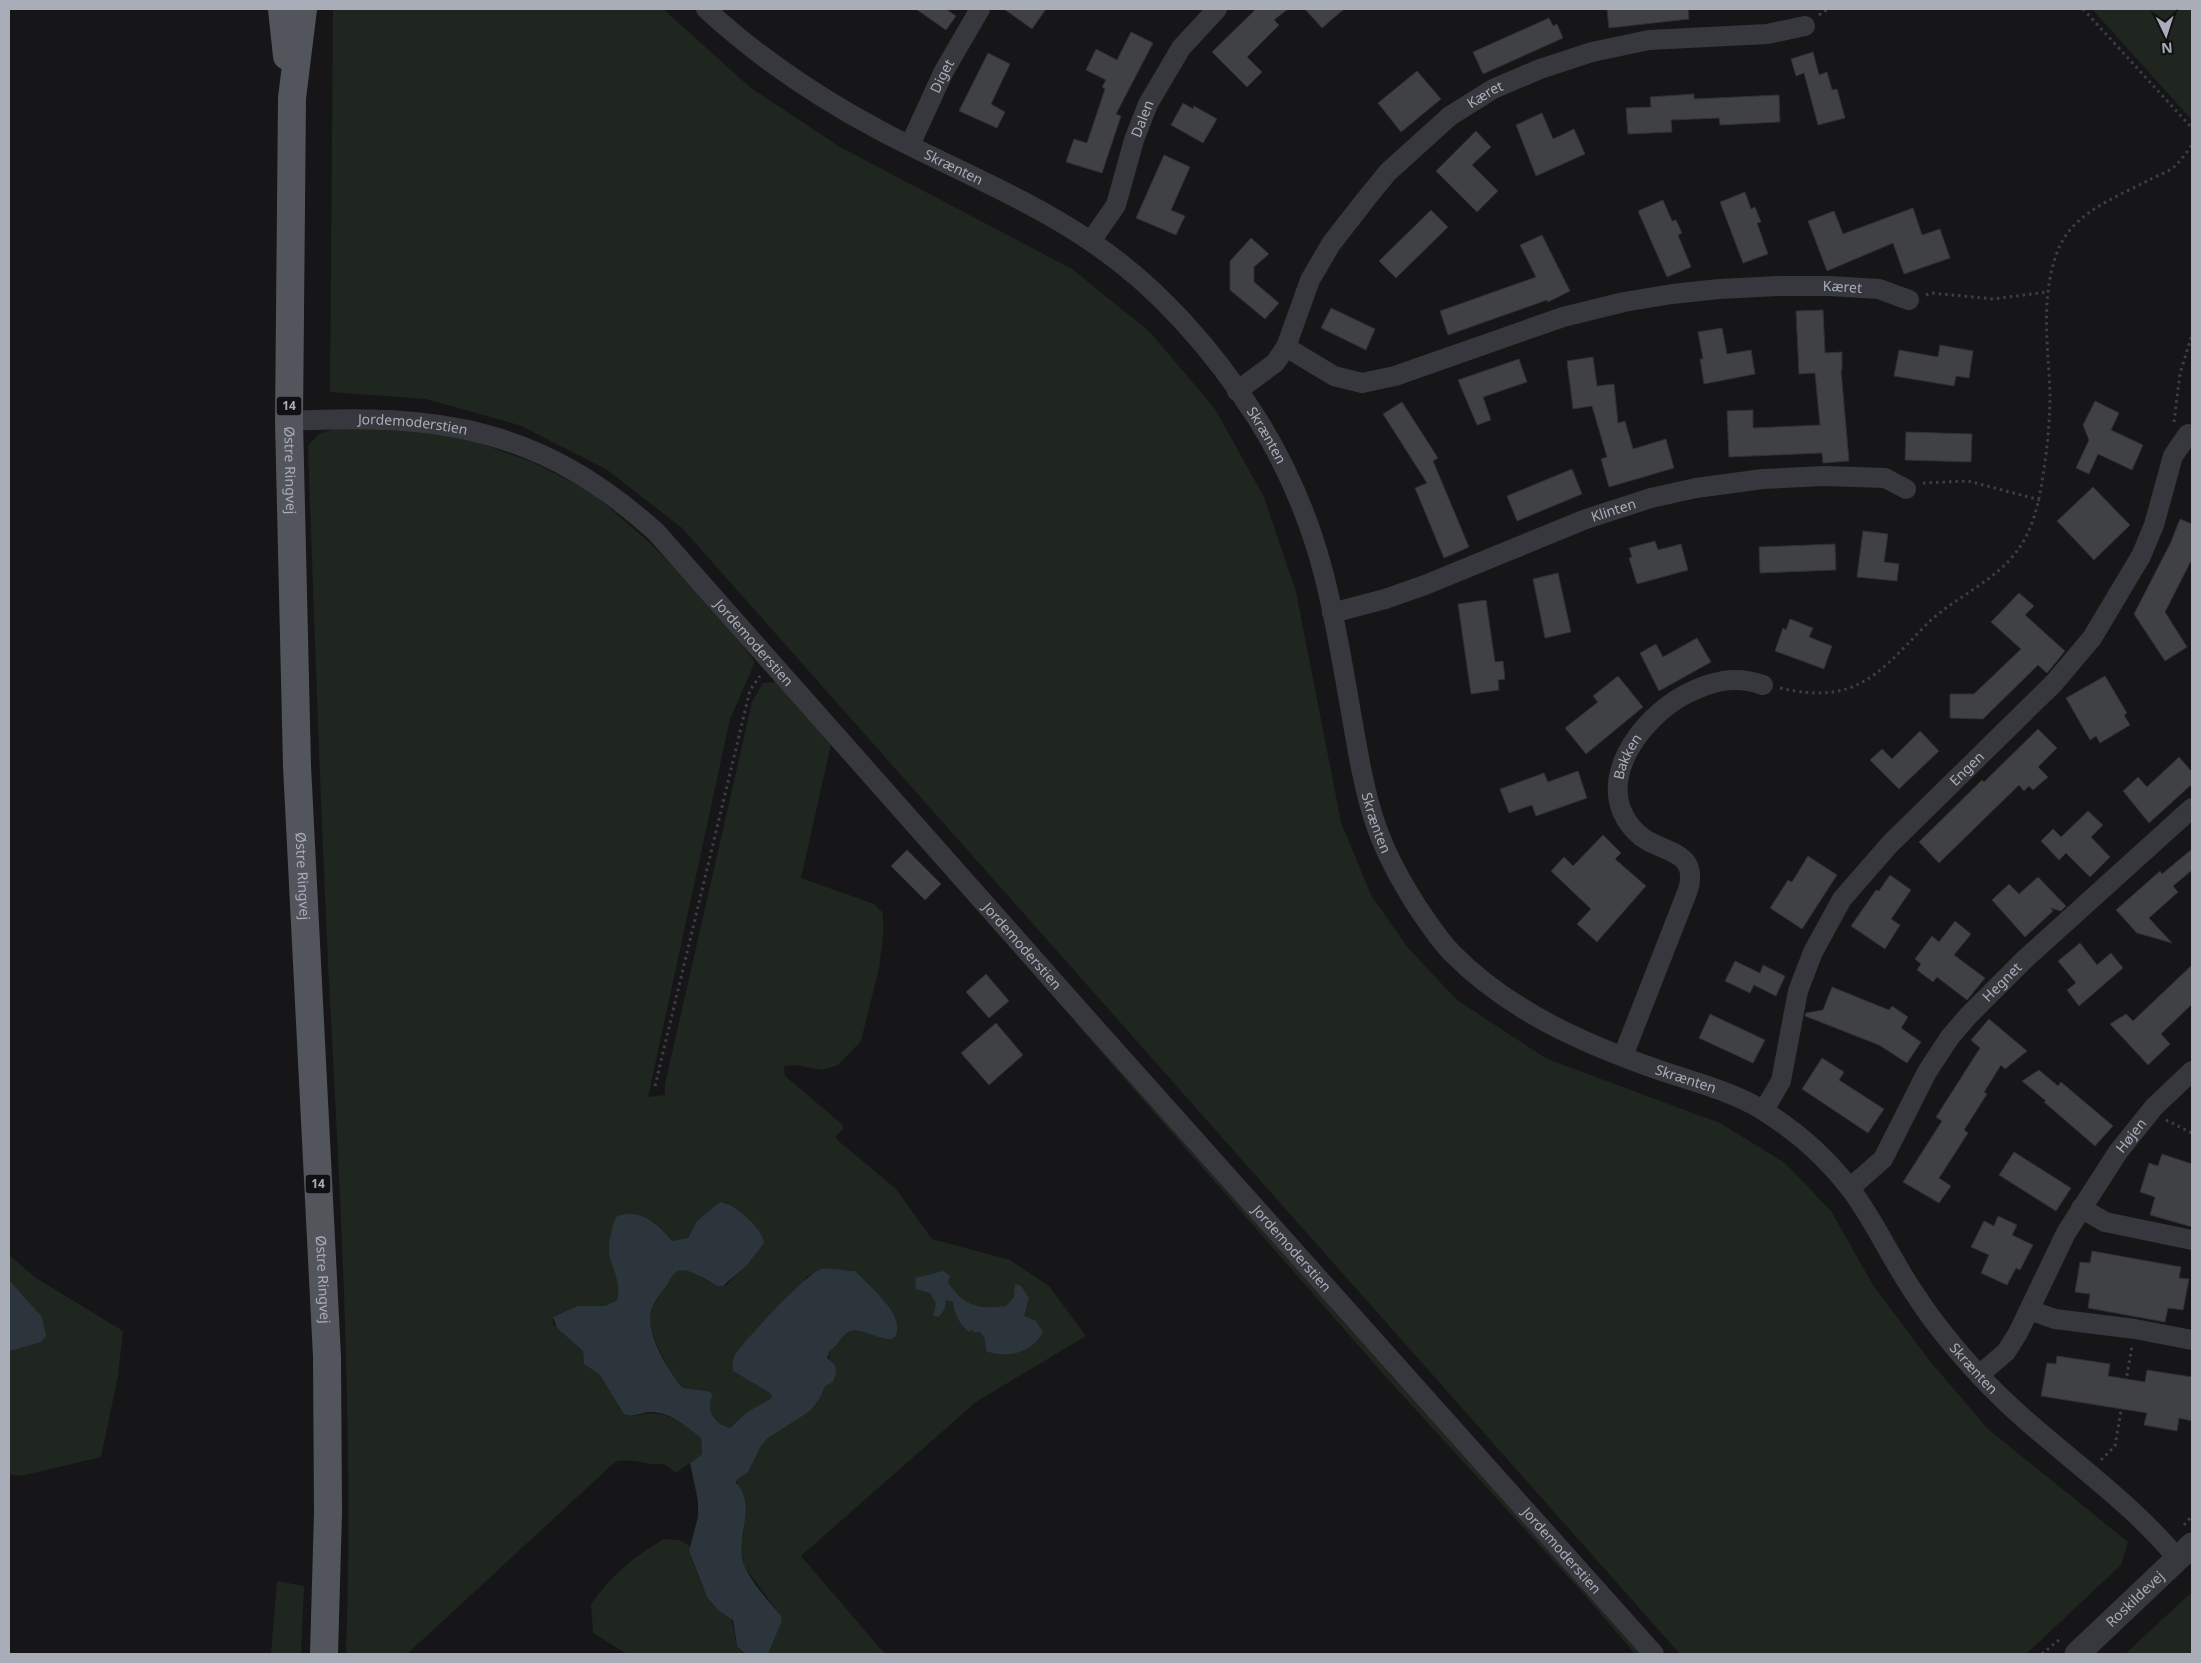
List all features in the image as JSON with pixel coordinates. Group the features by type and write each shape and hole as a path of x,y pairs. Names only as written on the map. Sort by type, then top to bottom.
{"main road":[{"name":"Østre Ringvej","path":"282,9 292,98"},
{"name":"Østre Ringvej","path":"303,9 292,98 289,421 297,766 327,1357 328,1512 324,1654"}],"street":[{"name":"Skrænten","path":"706,9 799,82 838,107 910,146 1019,199 1091,241 1141,279 1165,302 1188,326 1237,391 1258,421 1290,479 1307,520 1324,574 1361,769 1377,829 1394,868 1425,918 1447,948 1496,991 1528,1013 1623,1056 1701,1083 1764,1110 1818,1153 1850,1188 1916,1296 1956,1349 1979,1375 2040,1434 2185,1552"},
{"name":"Diget","path":"910,146 944,71 980,9"},
{"name":"Dalen","path":"1091,241 1116,205 1134,140 1148,104 1181,48 1217,9"},
{"name":"Kæret","path":"1237,391 1275,363 1286,347 1310,280 1331,244 1388,172 1450,116 1493,89 1540,69 1592,52 1649,40 1767,34 1804,26"},
{"name":"Kæret","path":"1286,347 1334,376 1362,382 1395,376 1563,317 1624,302 1672,294 1728,288 1830,286 1879,289 1909,300"},
{"name":"Jordemoderstien","path":"289,421 389,419 428,422 493,437 550,458 604,489 656,532 1654,1654"},
{"name":"Engen","path":"1764,1110 1781,1081 1792,1011 1801,983 1813,952 1842,899 1890,844 2054,683 2092,638 2141,556 2156,516 2174,456 2188,434"},
{"name":"Klinten","path":"1332,613 1385,599 1425,585 1586,519 1652,498 1696,488 1764,479 1824,476 1885,478 1906,489"},
{"name":"Bakken","path":"1623,1056 1688,890 1690,875 1689,868 1681,858 1648,842 1635,831 1624,816 1617,792 1624,760 1630,746 1644,728 1656,715 1682,696 1709,684 1732,679 1747,679 1763,685"},
{"name":"Hegnet","path":"1850,1188 1883,1159 1927,1072 1950,1037 1968,1016 2024,960 2192,808"},
{"name":"Højen","path":"1979,1375 2006,1352 2080,1208 2118,1152 2150,1112 2192,1071"},
{"path":"2080,1208 2105,1222 2192,1240"},
{"path":"2029,1310 2055,1319 2134,1329 2192,1340"},
{"name":"Roskildevej","path":"2077,1654 2185,1552"}],"path":[{"path":"2083,9 2192,128"},
{"path":"1763,685 1800,693 1829,693 1853,687 1881,672 1934,617 1985,582 2013,556 2029,533 2040,500 2048,448 2050,394 2047,292 2058,250 2070,228 2096,208 2174,167 2192,145"},
{"path":"1909,300 1932,293 1993,299 2047,292"},
{"path":"2188,434 2173,420 2180,373 2192,335"},
{"path":"1906,489 1927,482 1968,481 2040,500"},
{"path":"655,1086 750,690 769,660"},
{"path":"2150,1112 2192,1133"},
{"path":"2088,1473 2115,1446 2134,1329"}],"shaded area":[{"path":"333,9 663,9 751,88 840,147 1072,269 1150,332 1215,409 1264,497 1296,592 1341,822 1371,895 1408,948 1457,1000 1547,1059 1720,1123 1785,1163 1831,1211 1873,1285 1929,1360 1988,1429 2128,1542 2121,1565 2026,1654 1680,1654 682,528 606,469 519,425 426,399 330,392"},
{"path":"2092,9 2189,9 2192,12 2192,120"},
{"path":"341,427 392,428 457,435 532,462 590,491 649,542 717,611 755,662 730,719 648,1097 665,1095 665,1084 752,702 763,683 778,682 832,740 801,878 874,904 883,913 883,936 879,968 861,1041 838,1065 822,1070 797,1065 784,1066 785,1076 843,1125 843,1129 835,1138 896,1189 932,1239 1010,1260 1049,1286 1086,1336 976,1402 801,1556 885,1654 768,1654 782,1621 781,1616 744,1566 740,1545 744,1532 737,1480 748,1472 761,1446 768,1438 820,1398 825,1386 830,1350 847,1334 857,1330 862,1330 885,1339 855,1271 821,1269 807,1277 733,1371 770,1393 772,1398 747,1412 730,1428 719,1423 710,1409 707,1391 683,1388 671,1372 655,1341 650,1320 653,1305 675,1273 680,1270 686,1270 714,1284 727,1285 764,1243 726,1202 721,1202 697,1221 688,1238 672,1241 650,1220 636,1215 621,1215 610,1255 619,1281 617,1300 605,1306 577,1306 553,1317 553,1324 583,1351 584,1364 600,1375 634,1416 654,1414 670,1417 678,1421 701,1438 702,1454 676,1473 664,1464 628,1460 615,1462 407,1654 346,1654 348,1567 347,1394 341,1222 322,833 308,445 321,433"},
{"path":"1078,1018 1646,1654 1635,1654 1589,1600 1386,1377 1074,1021"},
{"path":"720,1202 726,1203 740,1212 754,1224 764,1243 747,1265 723,1286 718,1286 687,1271 677,1271 654,1304 650,1321 659,1352 683,1388 707,1391 713,1394 710,1405 712,1415 719,1423 730,1428 747,1412 772,1398 770,1393 733,1371 734,1357 749,1337 775,1309 803,1282 821,1269 855,1271 892,1311 897,1325 896,1334 893,1338 887,1339 855,1330 844,1336 830,1350 827,1358 835,1365 836,1373 833,1382 825,1386 820,1398 810,1411 768,1438 761,1446 748,1472 737,1480 736,1483 745,1501 746,1512 742,1544 744,1565 756,1586 781,1616 782,1621 768,1654 745,1654 737,1646 733,1620 718,1610 707,1597 689,1551 698,1517 698,1501 690,1463 702,1454 701,1438 678,1421 665,1415 651,1412 631,1415 624,1414 600,1375 584,1364 583,1351 557,1328 553,1317 577,1306 605,1306 617,1300 618,1283 609,1247 616,1217 624,1214 633,1214 648,1219 655,1223 672,1241 688,1238 697,1221"},
{"path":"9,1255 36,1278 123,1331 118,1376 101,1457 21,1476 9,1474"},
{"path":"943,1271 950,1276 948,1282 960,1296 966,1301 980,1306 1006,1306 1014,1297 1015,1284 1021,1286 1029,1298 1024,1316 1036,1321 1043,1332 1032,1345 1018,1352 1002,1354 986,1351 985,1339 980,1332 974,1332 971,1329 970,1332 960,1323 953,1302 946,1300 945,1308 939,1317 933,1316 936,1304 930,1293 916,1289 915,1278"},
{"path":"9,1280 42,1317 46,1336 41,1342 9,1351"},
{"path":"664,1539 679,1540 690,1546 689,1551 708,1596 714,1604 731,1617 737,1646 744,1654 627,1654 593,1633 591,1604 624,1567"},
{"path":"277,1581 304,1586 301,1654 271,1654"},
{"path":"2192,1592 2192,1654 2125,1654"}],"building":[{"path":"916,9 946,9 956,16 946,30"},
{"path":"1004,9 1046,9 1032,29"},
{"path":"1256,9 1288,9 1274,20 1279,25 1247,57 1262,72 1247,87 1212,52"},
{"path":"1305,9 1344,9 1322,28"},
{"path":"1607,9 1688,9 1689,19 1609,28"},
{"path":"1549,18 1553,26 1557,24 1563,38 1483,74 1473,52"},
{"path":"1131,32 1153,43 1116,114 1121,116 1102,173 1066,162 1074,139 1087,143 1105,89 1102,87 1106,80 1086,70 1096,49 1117,60"},
{"path":"1813,52 1819,75 1827,72 1832,90 1837,89 1845,118 1818,125 1804,73 1796,76 1791,59"},
{"path":"988,53 1010,64 991,104 1005,112 997,128 959,111"},
{"path":"1417,71 1441,99 1401,132 1378,103"},
{"path":"1694,94 1694,99 1779,95 1780,122 1720,125 1719,118 1671,120 1672,132 1628,134 1626,108 1651,107 1650,97"},
{"path":"1183,103 1193,109 1194,106 1217,119 1203,143 1171,125"},
{"path":"1542,113 1553,139 1574,129 1585,154 1536,176 1516,125"},
{"path":"1476,131 1491,147 1472,165 1498,191 1477,212 1436,171"},
{"path":"1164,155 1190,167 1171,210 1185,216 1176,235 1136,218"},
{"path":"1745,192 1751,209 1755,207 1761,222 1757,223 1768,254 1743,263 1720,202"},
{"path":"1663,200 1672,221 1676,220 1682,233 1678,235 1691,267 1667,277 1638,211"},
{"path":"1913,208 1922,235 1940,229 1950,258 1904,274 1893,243 1827,271 1808,221 1834,211 1843,234"},
{"path":"1431,210 1448,227 1396,278 1379,261"},
{"path":"1542,235 1570,291 1548,302 1547,300 1448,335 1440,311 1536,277 1520,245"},
{"path":"1251,238 1269,254 1254,267 1254,282 1279,303 1265,319 1230,290 1230,261"},
{"path":"1331,308 1375,329 1366,350 1321,328"},
{"path":"1823,310 1825,353 1842,352 1841,370 1849,461 1823,463 1822,453 1729,457 1727,411 1753,410 1753,428 1820,425 1815,373 1799,374 1796,311"},
{"path":"1722,328 1727,354 1751,350 1755,374 1704,384 1700,359 1703,359 1698,332"},
{"path":"1940,345 1973,351 1969,378 1956,376 1954,386 1894,376 1899,350 1938,357"},
{"path":"1593,357 1597,386 1614,384 1618,423 1625,421 1633,449 1666,439 1674,468 1609,487 1601,459 1607,457 1592,406 1573,409 1567,361"},
{"path":"1519,359 1527,382 1483,397 1491,420 1477,425 1458,380"},
{"path":"2095,401 2119,413 2111,430 2143,445 2132,470 2098,454 2089,474 2076,468 2089,440 2083,425"},
{"path":"1402,402 1438,458 1433,461 1469,547 1444,558 1415,488 1427,483 1383,414"},
{"path":"1906,432 1972,434 1971,462 1905,460"},
{"path":"1572,469 1582,494 1517,521 1507,496"},
{"path":"2093,487 2130,525 2094,560 2057,521"},
{"path":"2180,519 2192,524 2192,559 2165,612 2187,647 2165,661 2134,614 2171,542"},
{"path":"1863,531 1888,534 1884,562 1899,564 1897,581 1857,577"},
{"path":"1655,541 1658,550 1681,544 1688,570 1637,584 1629,558 1632,557 1629,548"},
{"path":"1835,544 1836,570 1760,573 1759,547"},
{"path":"1558,573 1571,632 1545,638 1533,579"},
{"path":"2019,593 2034,606 2025,615 2065,651 2047,673 2038,665 1983,719 1950,718 1950,694 1974,694 2021,649 1991,622"},
{"path":"1486,600 1495,662 1503,661 1505,679 1498,680 1499,690 1471,694 1458,604"},
{"path":"1790,619 1813,628 1809,637 1832,646 1824,669 1775,651 1783,628 1786,630"},
{"path":"1697,638 1711,662 1659,691 1640,653 1656,644 1663,657"},
{"path":"1618,676 1643,707 1586,754 1565,728 1598,702 1593,696"},
{"path":"2105,676 2127,713 2124,715 2130,725 2100,743 2096,736 2090,740 2066,698"},
{"path":"2038,729 2057,748 2038,767 2048,777 2033,790 2029,786 2024,791 2019,785 1939,863 1919,842 1982,780 1984,782"},
{"path":"1920,731 1939,751 1899,789 1870,760 1882,749 1892,759"},
{"path":"2179,757 2192,772 2192,784 2149,823 2123,791 2138,777 2147,787"},
{"path":"1578,771 1587,798 1536,816 1532,805 1509,813 1500,789 1544,773 1548,782"},
{"path":"2088,811 2103,825 2091,837 2110,857 2090,877 2066,853 2059,860 2041,841 2053,829 2061,837"},
{"path":"1603,835 1621,853 1615,859 1646,886 1597,942 1577,924 1591,909 1551,871 1564,857 1573,866"},
{"path":"2192,849 2192,870 2173,886 2178,892 2149,918 2172,943 2137,933 2116,910 2160,871 2162,874"},
{"path":"907,850 941,884 925,900 891,866"},
{"path":"1808,856 1837,875 1802,929 1770,908 1788,880 1792,882"},
{"path":"1890,875 1911,890 1891,919 1900,925 1885,949 1851,926 1876,890 1879,891"},
{"path":"2038,877 2066,906 2061,911 2050,908 2053,911 2025,937 1992,900 2009,884 2019,894"},
{"path":"1955,921 1971,934 1954,955 1985,978 1967,1000 1937,977 1933,982 1917,970 1921,964 1915,959 1932,936 1939,942"},
{"path":"2080,943 2097,965 2111,953 2123,968 2079,1006 2067,990 2076,983 2058,961"},
{"path":"1735,961 1760,973 1763,965 1785,976 1776,996 1754,985 1750,993 1725,981"},
{"path":"2192,965 2192,1004 2161,1034 2170,1044 2148,1065 2110,1024 2126,1014 2133,1021"},
{"path":"986,974 1009,1001 989,1018 966,992"},
{"path":"1832,987 1889,1010 1892,1006 1908,1017 1901,1028 1921,1042 1907,1063 1879,1045 1805,1016 1806,1013 1823,1010"},
{"path":"1710,1014 1765,1040 1753,1063 1699,1038"},
{"path":"1989,1019 2027,1051 2005,1069 2001,1065 1984,1092 1987,1094 1964,1130 1968,1133 1939,1178 1951,1186 1939,1203 1903,1182 1942,1121 1936,1117 1980,1048 1971,1040"},
{"path":"996,1023 1023,1055 989,1085 961,1053"},
{"path":"1822,1058 1844,1072 1839,1080 1884,1109 1868,1133 1802,1089"},
{"path":"2039,1070 2058,1086 2061,1082 2113,1126 2095,1146 2022,1081"},
{"path":"2014,1152 2071,1188 2056,1211 1999,1175"},
{"path":"2162,1154 2192,1164 2192,1227 2150,1215 2155,1197 2140,1192 2149,1163 2158,1166"},
{"path":"1998,1216 2017,1225 2012,1235 2033,1245 2020,1270 2016,1268 2007,1285 1981,1273 1989,1255 1971,1247 1984,1221 1994,1226"},
{"path":"2092,1251 2181,1267 2179,1278 2189,1279 2183,1310 2168,1308 2165,1322 2088,1308 2090,1294 2075,1292 2080,1262 2090,1263"},
{"path":"2057,1356 2110,1364 2108,1376 2145,1382 2147,1370 2192,1377 2192,1421 2179,1418 2177,1431 2144,1425 2147,1413 2041,1396 2047,1363 2056,1364"}]}
